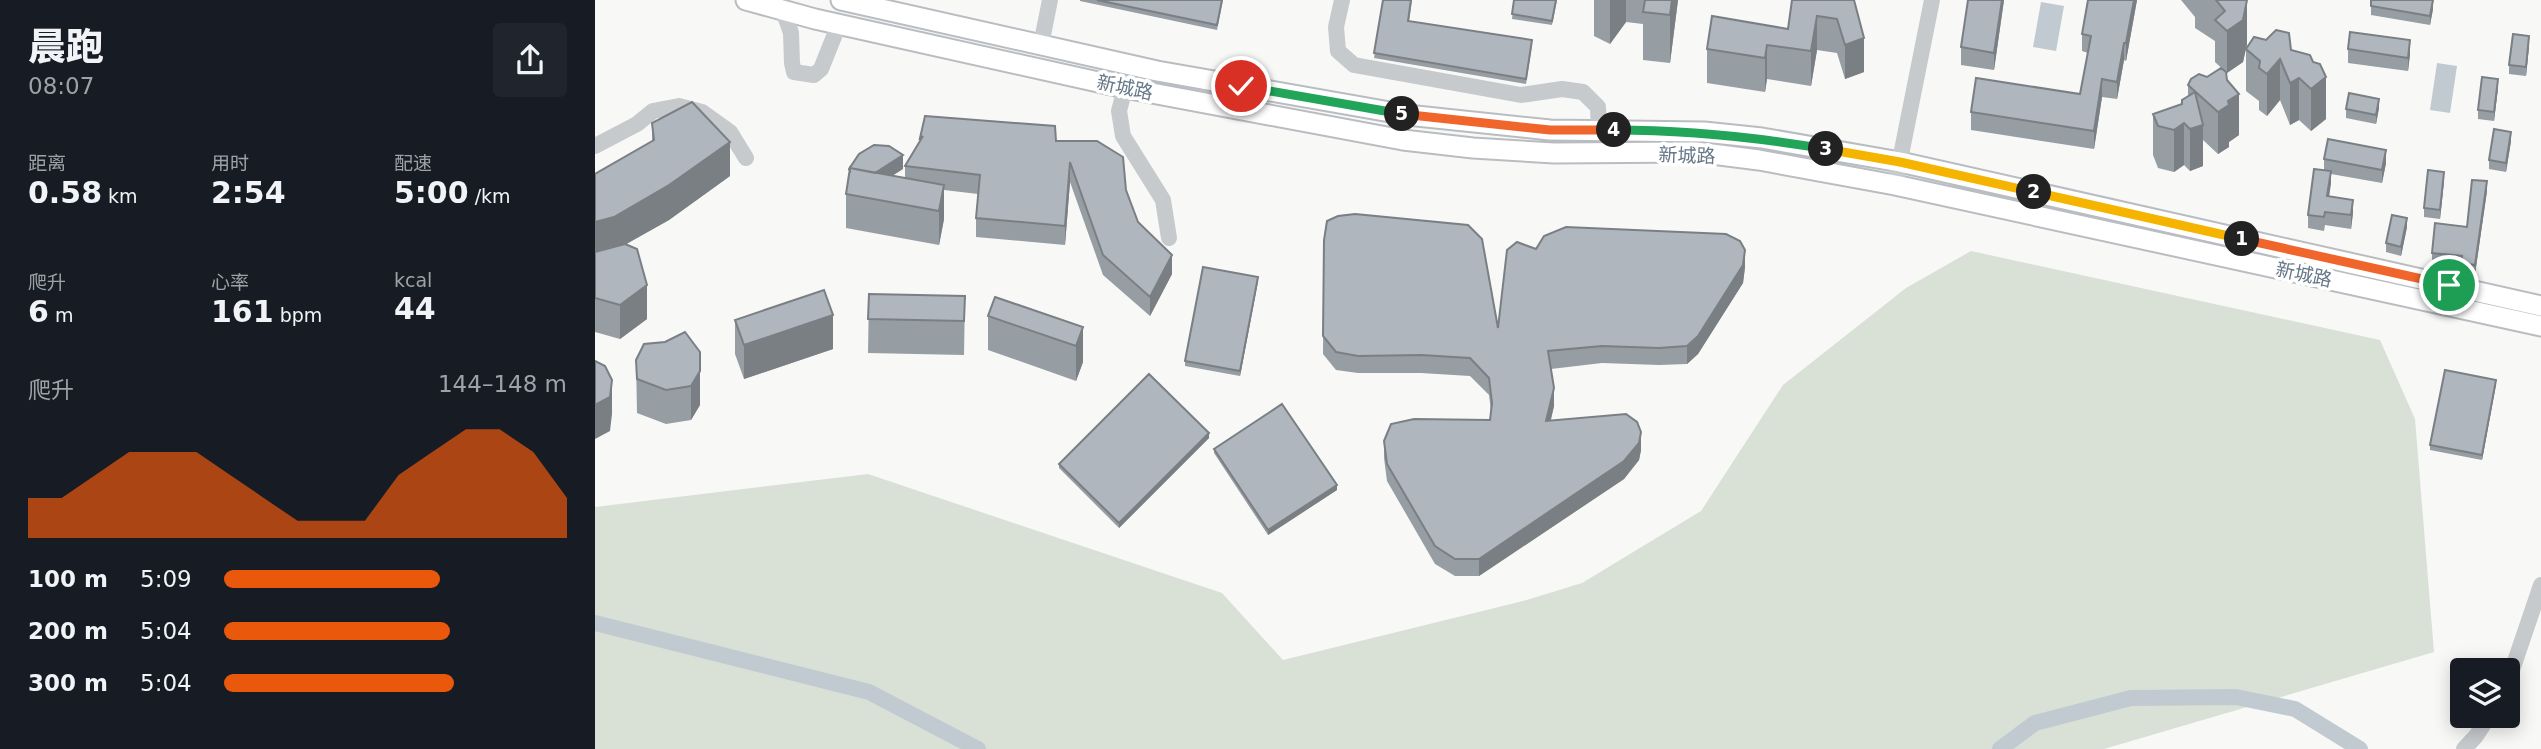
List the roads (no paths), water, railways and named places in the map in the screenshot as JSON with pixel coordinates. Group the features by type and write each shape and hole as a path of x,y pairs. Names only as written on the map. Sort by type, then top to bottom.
{"main road":[{"name":"新城路","path":"746,0 839,24 1125,88 1415,141 1554,153 1696,152 1759,160 1895,185 2541,326"},
{"name":"新城路","path":"841,0 1157,71 1407,115 1550,130 1703,132 1762,138 1900,162 2541,306"}],"street":[{"path":"1041,45 1051,0"},
{"path":"1342,0 1336,27 1338,51 1354,65 1521,95 1562,89 1583,92 1598,107 1599,130"},
{"path":"1895,185 1932,0"},
{"path":"783,10 791,33 792,63 795,72 803,75 814,75 821,69 839,24"},
{"path":"1125,88 1119,111 1123,136 1163,200 1169,238"},
{"path":"595,146 637,124 653,111 679,106 702,112 730,132 746,158"},
{"path":"2516,658 2541,585"},
{"path":"2464,749 2480,728"}],"waterway":[{"path":"595,623 869,692 978,749"},
{"path":"2000,749 2035,723 2131,698 2236,697 2295,709 2360,749"}]}
